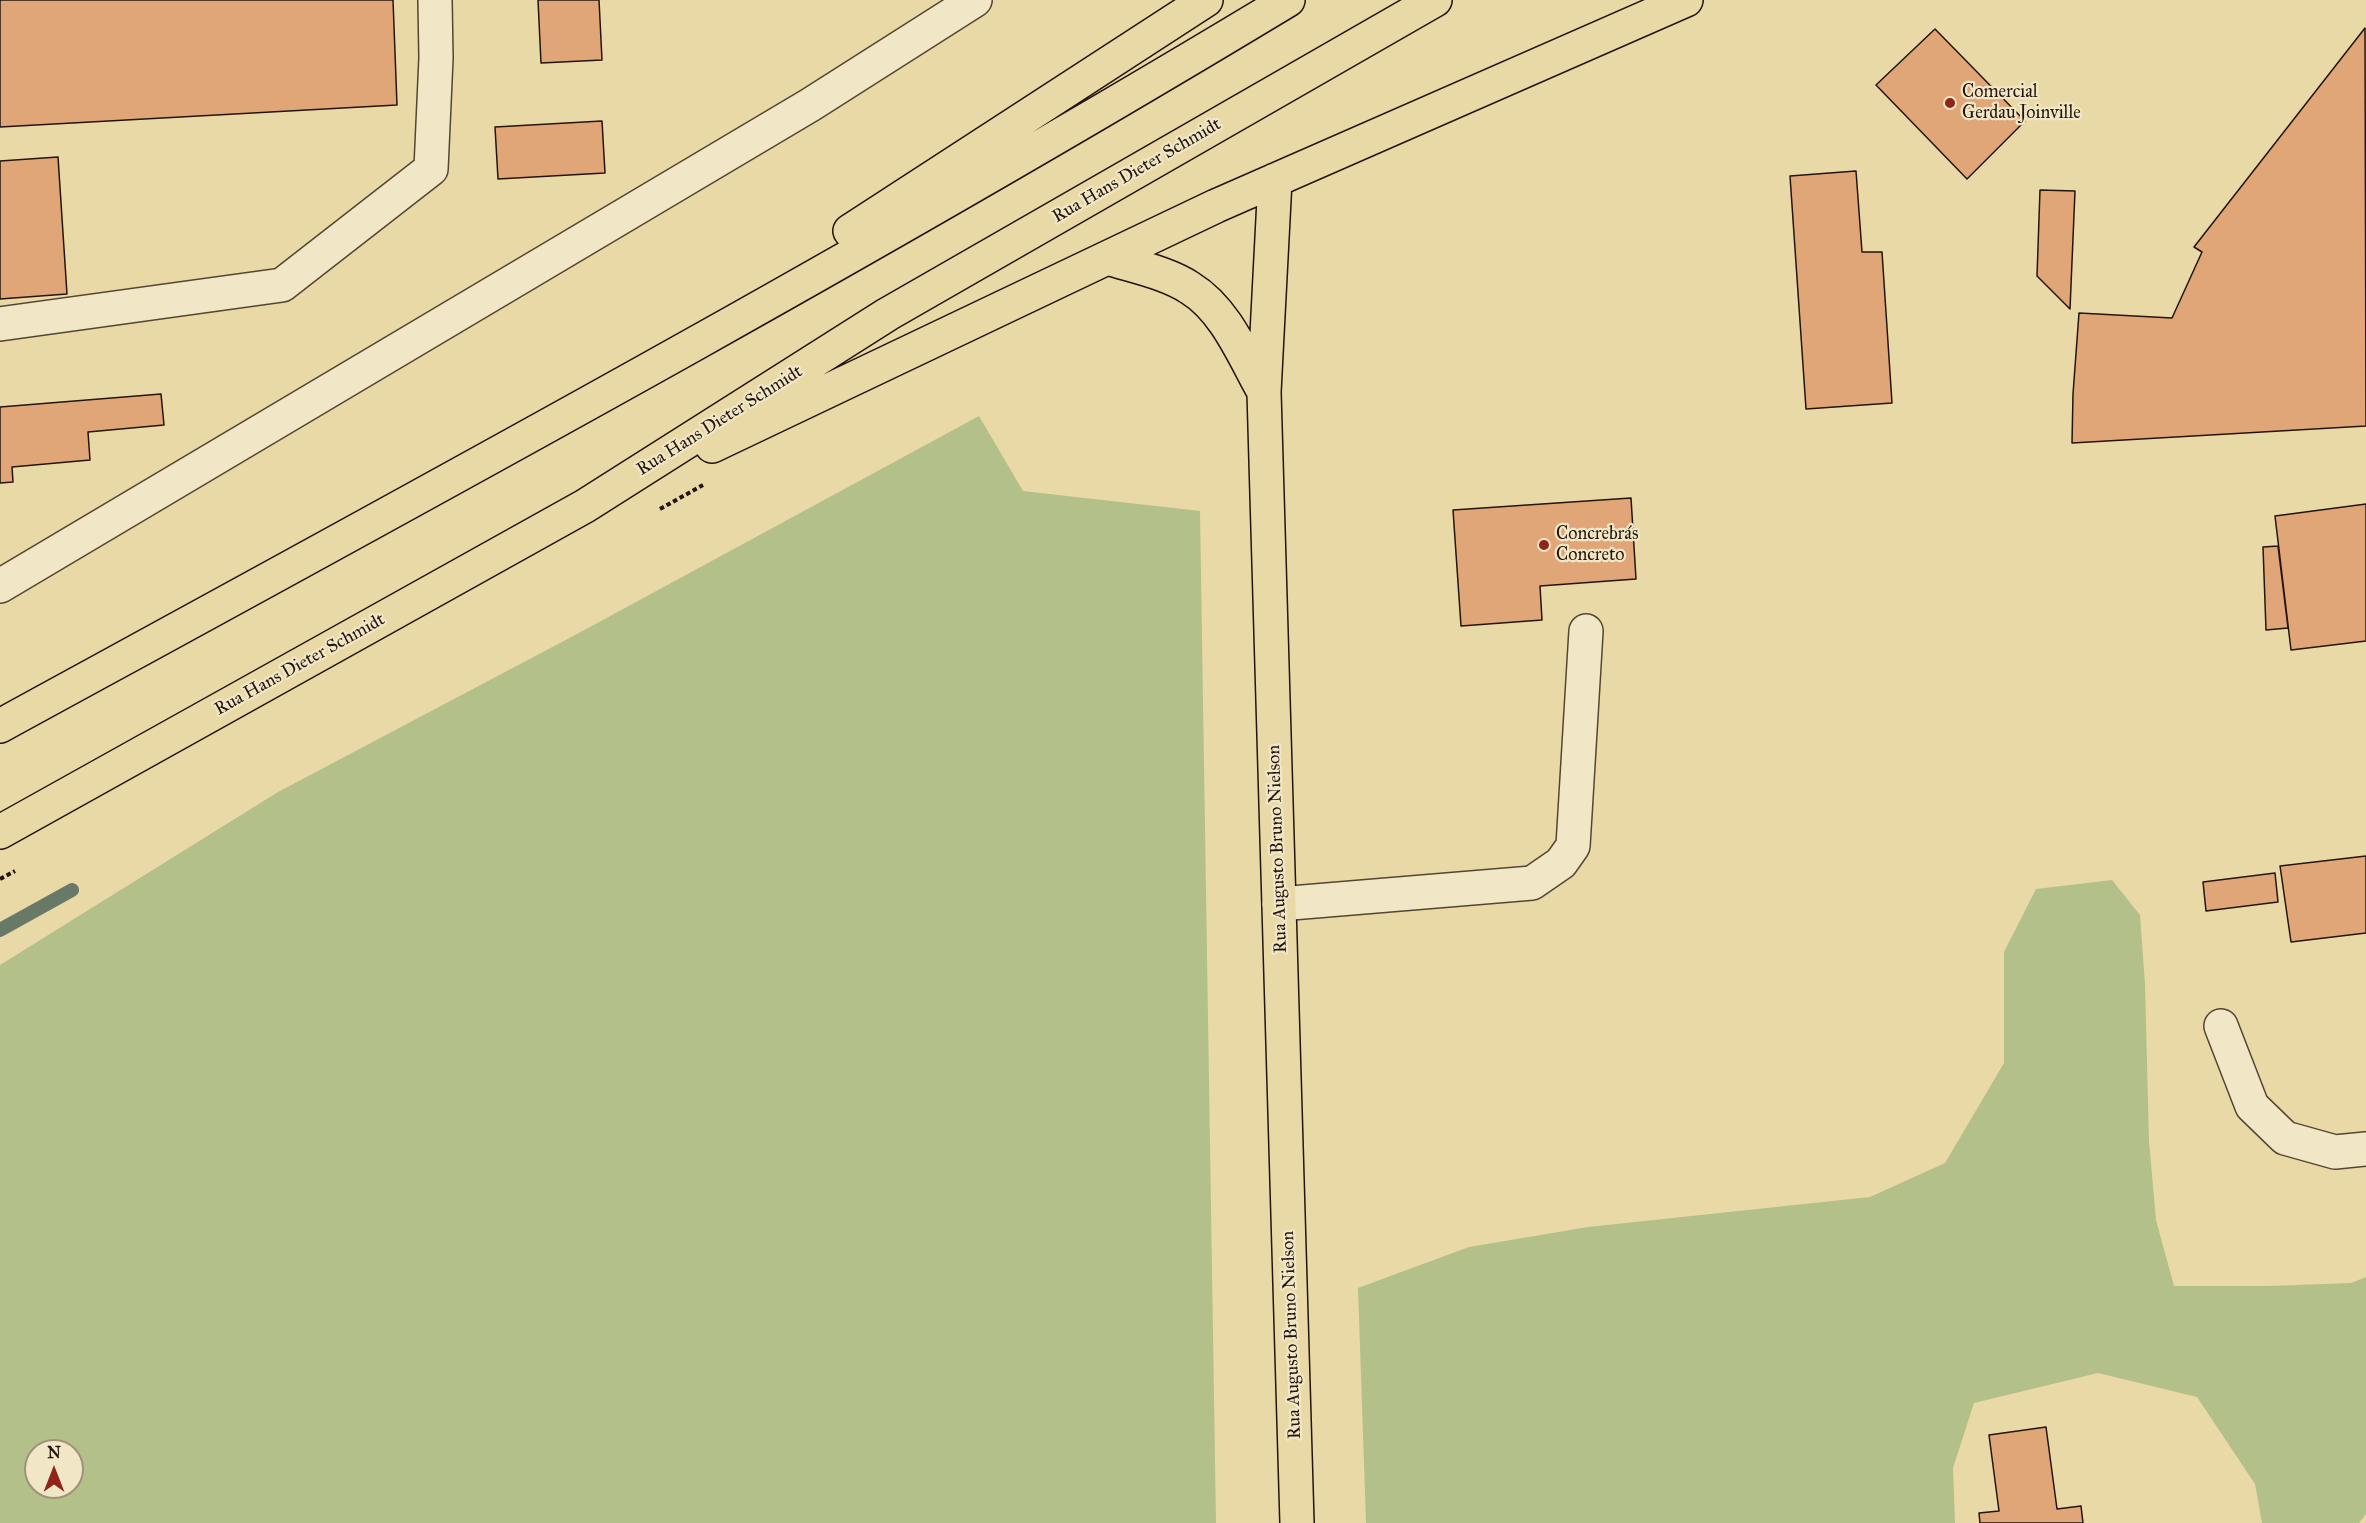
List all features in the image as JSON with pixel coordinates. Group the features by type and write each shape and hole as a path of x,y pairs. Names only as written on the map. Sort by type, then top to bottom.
{"main road":[{"path":"549,426 1206,0"},
{"path":"0,726 549,426 1143,88 1288,0"},
{"name":"Rua Hans Dieter Schmidt","path":"0,832 585,506 888,314 1435,0"},
{"path":"585,506 1275,180 1686,0"},
{"path":"1264,392 1275,180"},
{"name":"Rua Augusto Bruno Nielson","path":"1108,258 1152,272 1190,288 1219,314 1264,392 1297,1523"}],"lane":[{"path":"0,324 282,285 431,169 436,58 435,0"},
{"path":"0,586 810,105 975,0"},
{"path":"1279,904 1532,883 1561,863 1573,846 1586,631"},
{"path":"2221,1026 2252,1106 2285,1138 2335,1152 2366,1149"}],"green space":[{"path":"979,416 1023,491 1200,511 1216,1523 0,1523 0,965 278,792 577,634"},
{"path":"2112,880 2140,915 2145,984 2149,1141 2156,1220 2174,1286 2351,1283 2366,1277 2366,1514 2359,1523 2262,1523 2255,1484 2197,1397 2098,1373 1974,1403 1953,1468 1955,1523 1366,1523 1358,1288 1469,1247 1588,1227 1870,1197 1945,1163 2004,1063 2004,952 2036,889"}],"building":[{"path":"0,0 393,0 397,105 0,127"},
{"path":"538,0 599,0 602,60 541,63"},
{"path":"2365,28 2366,426 2072,443 2079,313 2172,318 2202,252 2194,247"},
{"name":"Comercial Gerdau Joinville","path":"1935,29 2025,121 1967,179 1876,85"},
{"path":"602,121 605,173 498,179 495,127"},
{"path":"58,157 67,294 0,299 0,161"},
{"path":"1856,171 1862,252 1882,252 1892,403 1806,409 1790,176"},
{"path":"2040,190 2075,191 2070,309 2037,276"},
{"path":"161,394 164,425 88,432 90,460 12,467 13,482 0,483 0,407"},
{"name":"Concrebrás Concreto","path":"1631,498 1636,579 1540,586 1542,620 1461,626 1453,510"},
{"path":"2366,504 2366,641 2291,650 2275,516"},
{"path":"2278,546 2288,628 2266,630 2263,547"},
{"path":"2366,856 2366,933 2291,942 2280,866"},
{"path":"2275,873 2278,902 2206,911 2203,882"},
{"path":"2046,1427 2057,1509 2081,1506 2083,1523 1980,1523 1979,1513 1999,1511 1989,1435"}],"waterway":[{"path":"0,930 72,890"}],"place":[{"name":"Comercial Gerdau Joinville","path":"1950,103"},
{"name":"Concrebrás Concreto","path":"1544,545"}]}
